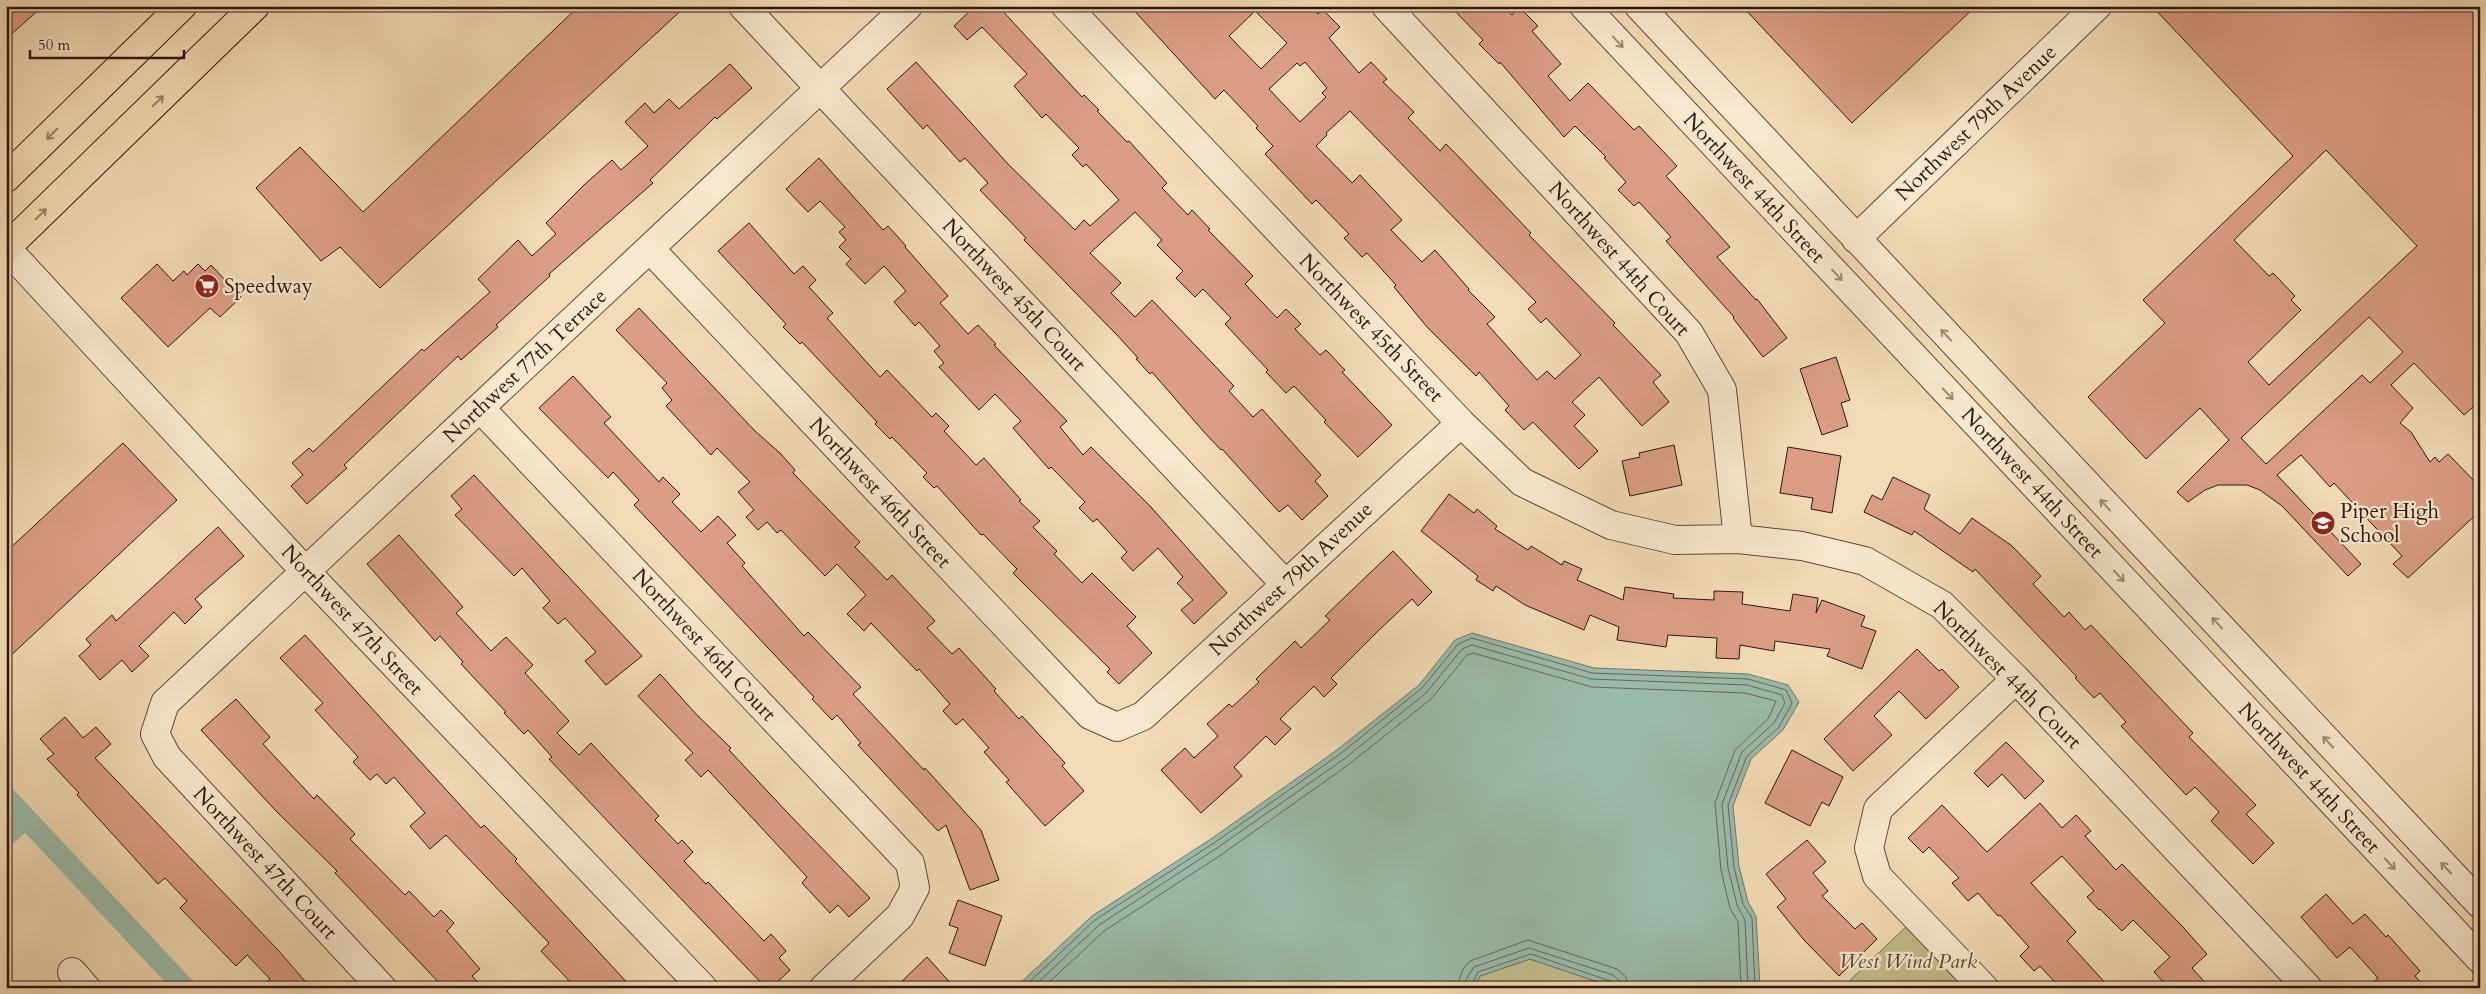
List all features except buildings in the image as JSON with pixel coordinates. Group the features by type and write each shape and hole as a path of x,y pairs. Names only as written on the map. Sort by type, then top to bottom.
{"main road":[{"path":"6,178 182,6"},
{"path":"6,248 255,6"}],"street":[{"name":"Northwest 45th Court","path":"743,6 1285,584"},
{"name":"Northwest 77th Terrace","path":"155,734 165,703 908,6"},
{"name":"Northwest 45th Street","path":"1066,6 1461,423 1522,482 1611,525 1675,540 1738,539"},
{"name":"Northwest 44th Court","path":"1386,6 1689,333 1722,390 1738,539 1802,546 1865,561 1942,605 2016,679 2308,988"},
{"name":"Northwest 44th Street","path":"1584,6 2480,959"},
{"name":"Northwest 44th Street","path":"1639,6 2480,904"},
{"name":"Northwest 79th Avenue","path":"1856,239 2097,6"},
{"name":"Northwest 47th Street","path":"6,248 306,572 703,988"},
{"name":"Northwest 46th Street","path":"650,249 1090,715 1116,727"},
{"name":"Northwest 46th Court","path":"481,408 910,864 915,888 900,916 824,988"},
{"name":"Northwest 79th Avenue","path":"1116,727 1143,716 1461,423"},
{"path":"1984,988 1877,876 1869,848 1878,809 2016,679"},
{"name":"Northwest 47th Court","path":"155,734 167,757 382,988"}],"green space":[{"name":"West Wind Park","path":"1909,924 1967,988 1842,988"},
{"path":"1530,959 1616,988 1474,988 1480,976"}],"water":[{"path":"1472,633 1594,668 1748,674 1788,685 1799,702 1783,730 1751,759 1733,806 1739,866 1748,902 1756,916 1760,986 1756,988 1616,988 1530,959 1480,976 1474,988 1015,988 1092,916 1211,839 1337,750 1419,685 1455,640"}],"waterway":[{"path":"6,797 185,988"},
{"path":"6,836 26,818"}],"place":[{"name":"Speedway","path":"207,286"},
{"name":"Piper High School","path":"2323,523"}]}
